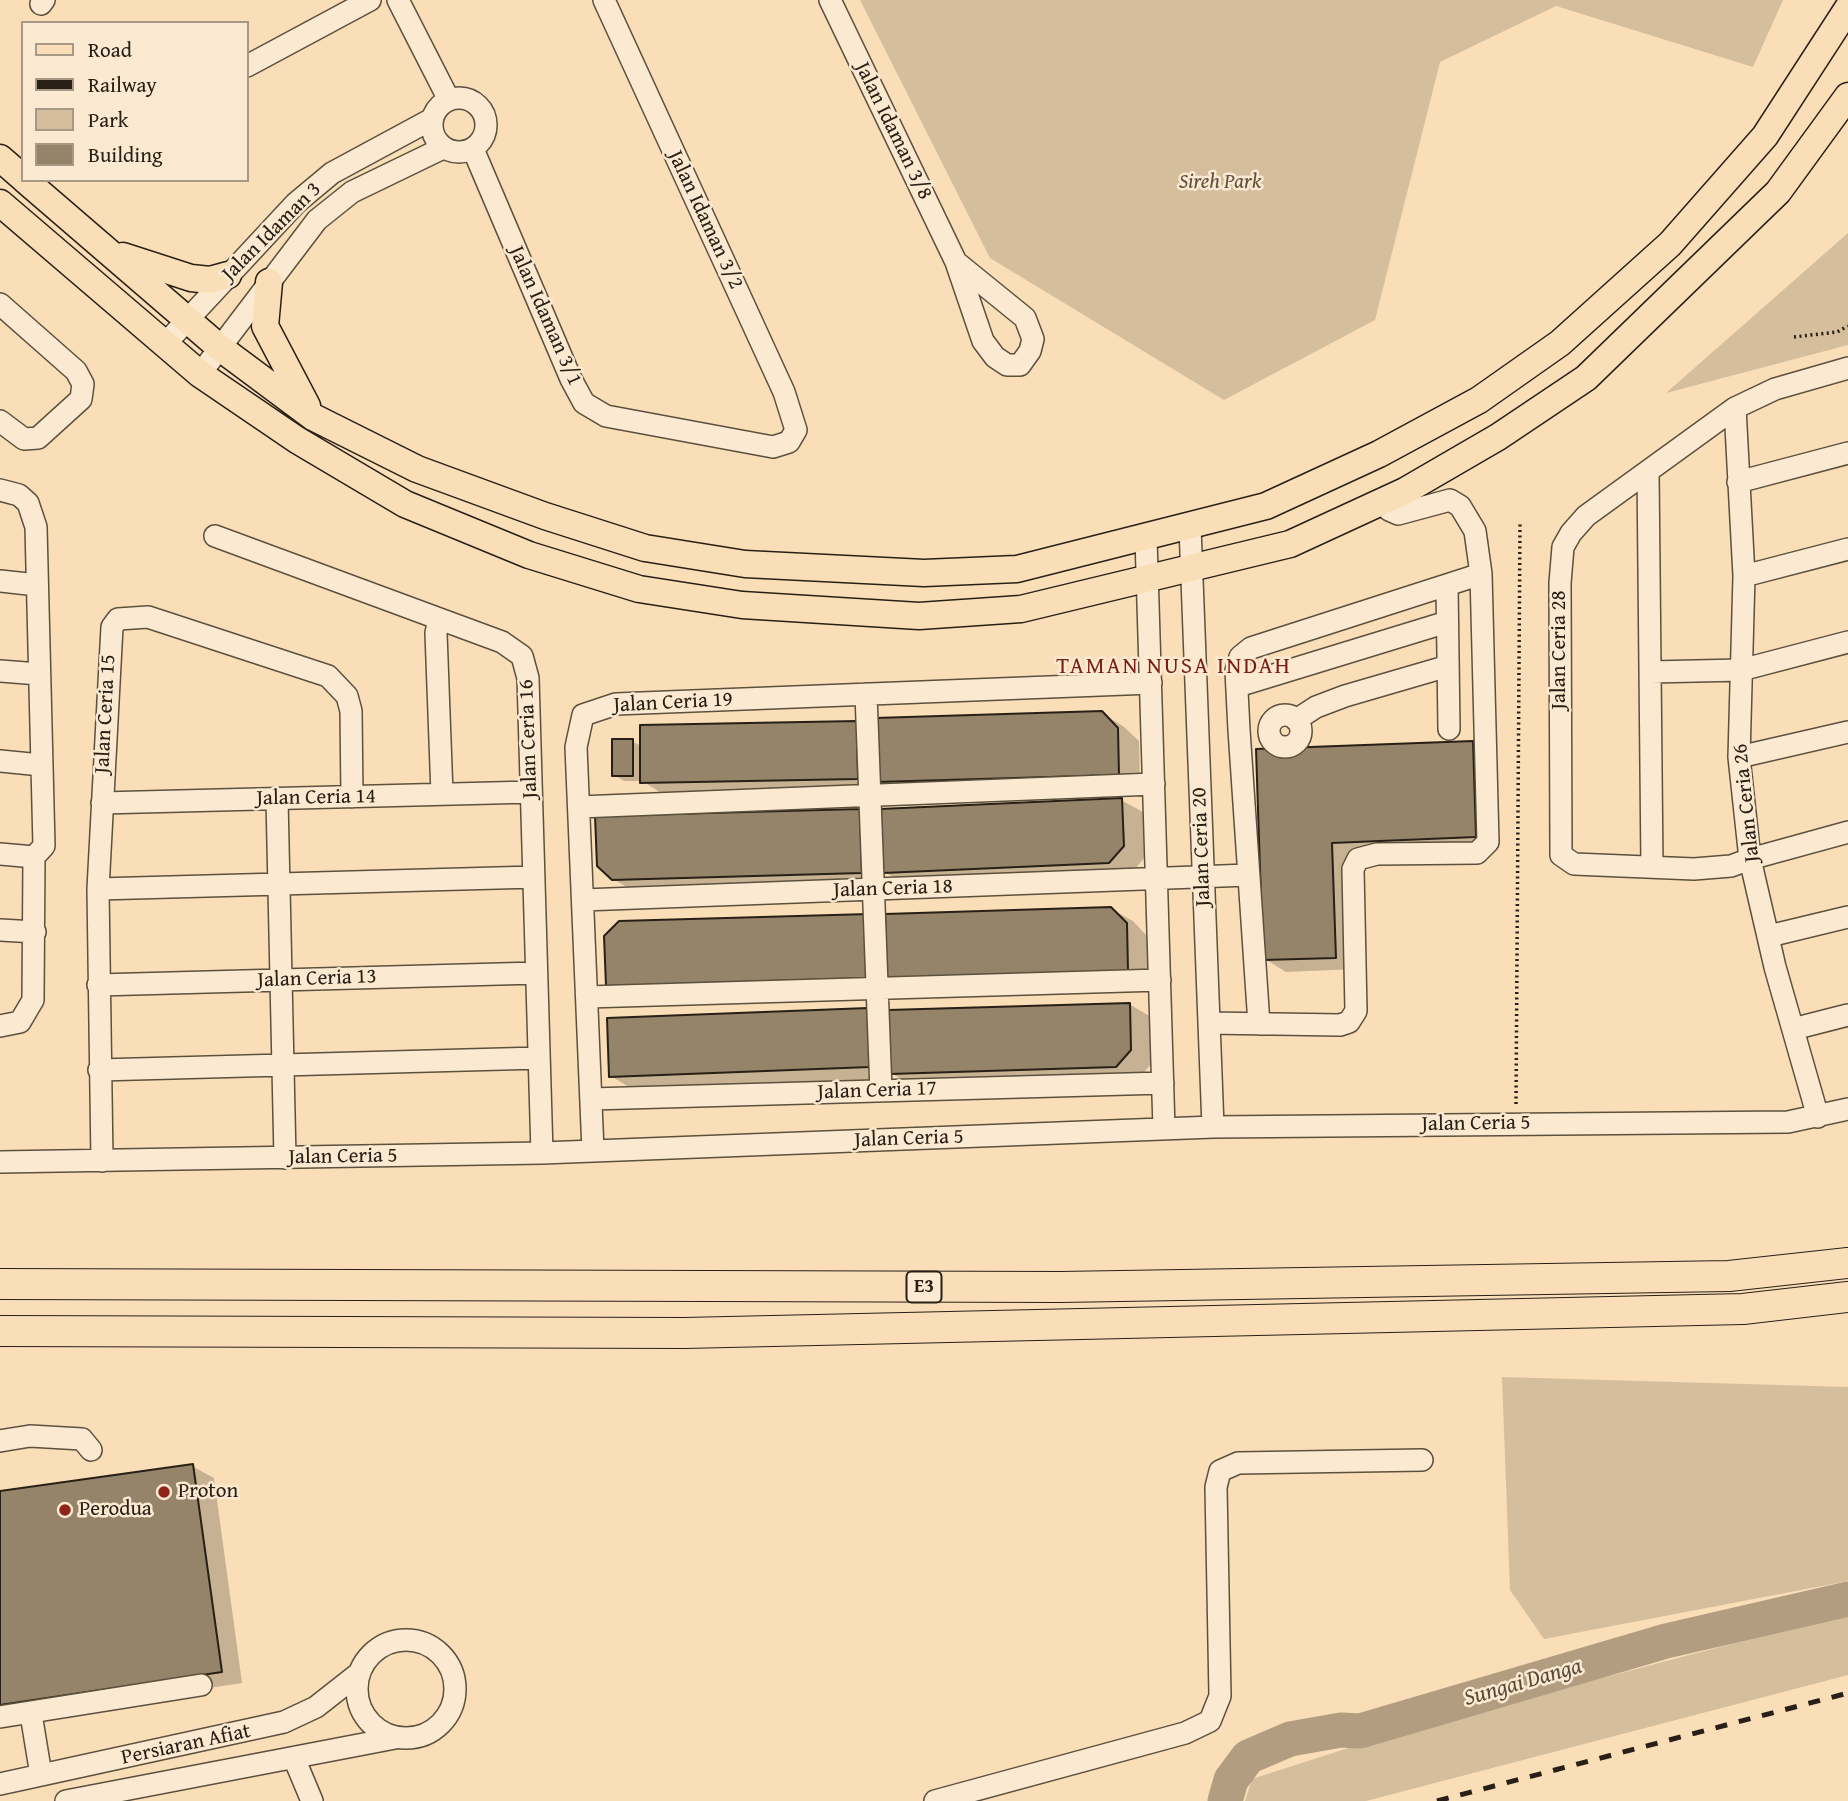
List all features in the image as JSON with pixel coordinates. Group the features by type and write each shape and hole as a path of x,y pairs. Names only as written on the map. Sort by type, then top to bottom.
{"highway":[{"name":"E3","path":"0,1284 1060,1287 1730,1276 1848,1263"},
{"name":"E3","path":"0,1331 684,1333 1743,1309 1848,1297"}],"main road":[{"path":"28,182 219,347 313,417 417,469 545,516 645,548 745,564 923,573 1017,569 1266,506 1379,454 1479,400 1560,343 1670,244 1765,136 1848,8"},
{"path":"0,203 200,374 297,440 405,504 529,555 639,589 742,605 919,616 1021,609 1290,544 1383,501 1497,437 1586,378 1778,192 1848,96"},
{"path":"0,159 21,176"},
{"path":"108,251 191,278 210,280 228,275"},
{"path":"269,282 265,313 270,339 313,417"}],"street":[{"path":"248,65 370,0"},
{"path":"398,0 449,100"},
{"name":"Jalan Idaman 3/2","path":"604,0 784,392 796,430 789,442"},
{"name":"Jalan Idaman 3/8","path":"830,0 956,262 982,341 995,357 1007,365 1020,365 1030,351 1033,339 1025,318 956,262"},
{"path":"467,99 475,103 485,118 484,135 473,149 458,153 443,148 433,135 432,119 438,107 449,100 467,99"},
{"name":"Jalan Idaman 3","path":"165,344 296,203 332,173 432,119"},
{"name":"Jalan Idaman 3","path":"200,374 317,220 352,192 443,148"},
{"name":"Jalan Idaman 3/1","path":"473,149 571,379 584,402 606,416 773,447 789,442"},
{"path":"0,304 76,371 83,384 81,399 38,438 24,439 0,421"},
{"name":"Jalan Ceria 28","path":"1848,368 1776,389 1735,408 1586,516 1563,547 1560,583 1560,835 1561,855 1569,863 1719,867 1848,832"},
{"path":"1735,408 1738,482 1848,453"},
{"path":"1648,471 1652,867"},
{"name":"Jalan Ceria 26","path":"1738,482 1744,576 1739,757 1750,859 1818,1117"},
{"path":"0,490 19,495 28,503 36,527 44,846 34,856 33,1000 28,1013 10,1024"},
{"path":"1209,1023 1340,1025 1349,1022 1356,1011 1353,869 1358,859 1377,854 1476,853 1488,842 1481,574 1475,531 1460,506 1450,500 1398,514 1389,510 1383,501"},
{"name":"Jalan Ceria 20","path":"1190,527 1213,1127"},
{"name":"Jalan Ceria 16","path":"215,536 502,642 522,656 528,678 542,1153"},
{"path":"1146,538 1164,1129"},
{"path":"1744,576 1848,549"},
{"path":"1259,1024 1239,730 1236,671 1240,657 1251,648 1481,574"},
{"path":"0,581 37,585"},
{"path":"1447,585 1449,729"},
{"name":"Jalan Ceria 15","path":"102,1161 97,985 98,889 112,627 118,619 148,617 328,676 339,684 347,696 351,710 352,797"},
{"path":"439,619 436,633 442,794"},
{"path":"1238,686 1447,622"},
{"path":"1651,672 1741,670 1848,642"},
{"path":"1239,730 1270,724 1282,716 1296,720 1316,707 1345,696 1448,666"},
{"path":"0,671 39,674"},
{"name":"Jalan Ceria 19","path":"593,1151 579,807 578,730 583,715 597,708 616,705 1151,683"},
{"path":"866,694 881,1091"},
{"path":"1739,757 1848,732"},
{"path":"0,761 41,765"},
{"path":"579,807 1154,784"},
{"name":"Jalan Ceria 14","path":"102,803 531,792"},
{"path":"277,799 285,1158"},
{"path":"0,854 34,856"},
{"name":"Jalan Ceria 18","path":"583,900 1248,876"},
{"path":"98,889 534,877"},
{"path":"1769,936 1848,917"},
{"path":"0,930 34,932"},
{"name":"Jalan Ceria 13","path":"97,985 537,974"},
{"path":"587,997 1160,980"},
{"path":"1793,1029 1848,1015"},
{"path":"99,1070 539,1058"},
{"name":"Jalan Ceria 17","path":"591,1099 1163,1083"},
{"name":"Jalan Ceria 5","path":"0,1162 542,1153 1213,1127 1788,1122 1848,1109"},
{"path":"0,1441 30,1436 82,1439 90,1450"},
{"path":"935,1801 1185,1733 1210,1721 1220,1696 1216,1487 1220,1471 1238,1463 1422,1460"},
{"name":"Persiaran Afiat","path":"0,1784 284,1722 316,1707 358,1674 365,1660 377,1648 392,1641 424,1643 438,1651 449,1664 455,1695 450,1711 427,1734 66,1801"},
{"path":"358,1674 356,1691 359,1707 368,1721 380,1732 396,1738"},
{"path":"0,1717 201,1685"},
{"path":"31,1714 41,1775"},
{"path":"294,1758 312,1801"}],"path":[{"path":"1794,337 1837,332 1848,326"},
{"path":"1516,1124 1520,521"}],"green space":[{"name":"Sireh Park","path":"860,0 1783,0 1753,67 1556,6 1440,62 1375,320 1224,400 990,258"},
{"path":"1848,233 1848,345 1666,393"},
{"path":"1502,1377 1848,1387 1848,1581 1544,1639 1510,1590"},
{"path":"1848,1613 1848,1675 1366,1801 1245,1801 1252,1779 1398,1732"}],"building":[{"path":"1102,711 1118,728 1119,775 877,782 875,718"},
{"path":"857,721 858,779 640,783 640,725"},
{"path":"612,739 633,739 633,776 612,776"},
{"path":"1473,741 1476,837 1332,843 1336,958 1263,960 1256,749"},
{"path":"1122,798 1124,846 1109,863 883,873 880,809"},
{"path":"860,809 862,873 612,880 597,866 595,816"},
{"path":"1111,907 1127,923 1128,971 887,978 885,914"},
{"path":"869,914 871,978 606,986 604,936 619,921"},
{"path":"1130,1003 1131,1050 1116,1067 890,1074 888,1010"},
{"path":"868,1008 870,1067 609,1077 607,1018"},
{"path":"193,1464 222,1672 0,1705 0,1491"}],"waterway":[{"name":"Sungai Danga","path":"1225,1801 1231,1780 1248,1757 1290,1739 1341,1730 1360,1731 1666,1641 1848,1599"}],"railway":[{"path":"1437,1801 1848,1693"}],"place":[{"name":"Proton","path":"164,1492"},
{"name":"Perodua","path":"65,1510"}],"district":[{"name":"TAMAN NUSA INDAH","path":"1174,667"}]}
